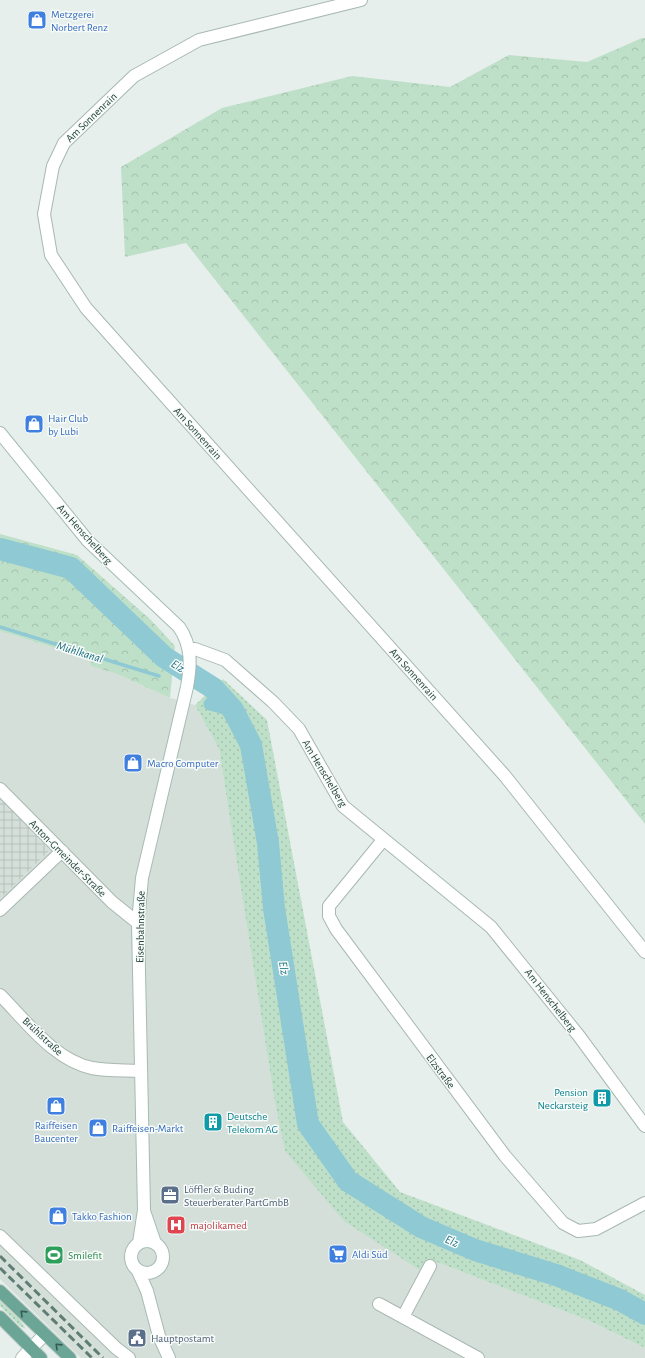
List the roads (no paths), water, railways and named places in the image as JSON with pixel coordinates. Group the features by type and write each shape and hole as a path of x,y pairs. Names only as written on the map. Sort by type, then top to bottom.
{"main road":[{"path":"0,1290 70,1358"},
{"path":"0,1318 41,1358"}],"street":[{"name":"Am Sonnenrain","path":"361,0 199,40 134,76 64,144 53,166 44,214 52,255 86,308 505,776 645,952"},
{"name":"Am Henschelberg","path":"0,433 88,541 179,627 185,637 189,650 195,649 225,660 273,702 299,729 343,806 491,927 579,1036 645,1126"},
{"name":"Eisenbahnstraße","path":"139,1243 144,1210 138,924 142,878 187,687 190,663 189,650"},
{"name":"Anton-Gmeinder-Straße","path":"0,789 112,902 138,924"},
{"name":"Elzstraße","path":"383,840 329,906 329,916 336,929 505,1156 563,1223 578,1231 596,1229 645,1203"},
{"path":"0,910 62,851"},
{"name":"Brühlstraße","path":"0,995 57,1052 73,1062 92,1068 140,1071"},
{"name":"Eisenbahnstraße","path":"144,1210 155,1243"},
{"path":"0,1236 116,1348 129,1358"},
{"path":"137,1269 146,1273 156,1270 163,1262 162,1251 155,1243 144,1241 139,1243 131,1255 133,1265 137,1269 151,1303 166,1357"},
{"path":"403,1317 430,1266"},
{"path":"151,1303 156,1270"},
{"path":"379,1304 478,1358"},
{"path":"22,1358 45,1334"}],"waterway":[{"name":"Elz","path":"0,549 71,568 164,657 213,688 233,710 251,745 268,843 274,908 308,1124 348,1181 421,1227 475,1250 556,1275 620,1300 645,1314"},
{"name":"Mühlkanal","path":"0,627 159,676"},
{"name":"Mühlkanal","path":"210,704 233,710"}],"railway":[{"path":"0,1256 103,1358"},
{"path":"0,1268 92,1358"}],"place":[{"name":"Metzgerei Norbert Renz","path":"37,20"},
{"name":"Hair Club by Lubi","path":"34,424"},
{"name":"Macro Computer","path":"133,763"},
{"name":"Pension Neckarsteig","path":"602,1098"},
{"name":"Raiffeisen Baucenter","path":"56,1106"},
{"name":"Deutsche Telekom AG","path":"213,1122"},
{"name":"Raiffeisen-Markt","path":"98,1128"},
{"name":"Löffler & Buding Steuerberater PartGmbB","path":"170,1195"},
{"name":"Takko Fashion","path":"58,1216"},
{"name":"majolikamed","path":"176,1225"},
{"name":"Aldi Süd","path":"338,1254"},
{"name":"Smilefit","path":"54,1255"},
{"name":"Hauptpostamt","path":"137,1338"}]}
